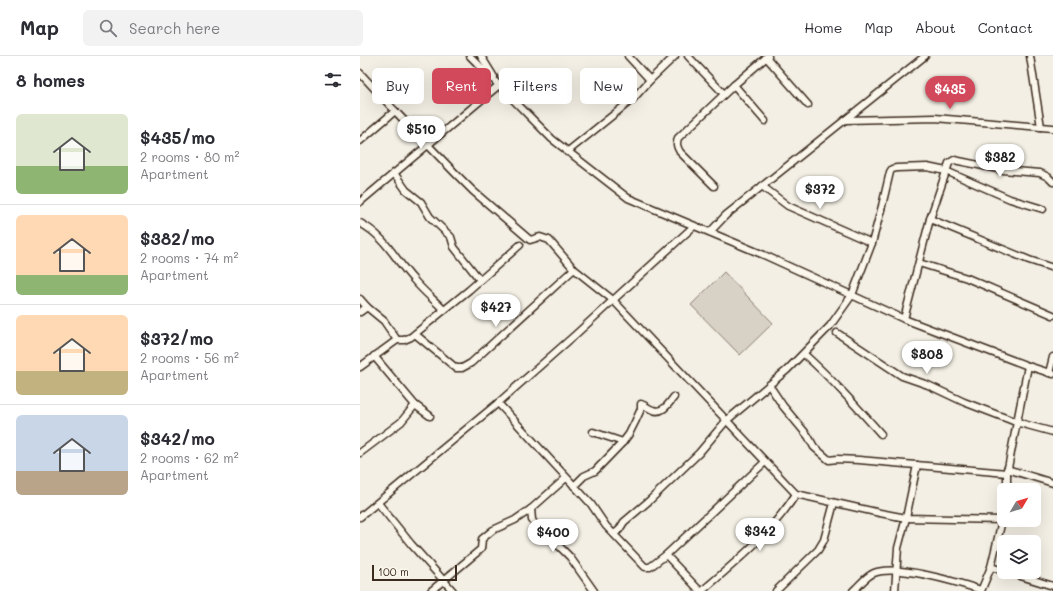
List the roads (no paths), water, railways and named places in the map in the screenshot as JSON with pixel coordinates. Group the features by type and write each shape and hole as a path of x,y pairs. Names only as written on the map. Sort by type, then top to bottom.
{"street":[{"path":"470,56 499,85"},
{"path":"481,56 499,85"},
{"path":"628,56 650,80"},
{"path":"567,152 633,99 675,56"},
{"path":"688,56 724,94"},
{"path":"710,232 726,215 925,56"},
{"path":"1030,56 1041,127"},
{"path":"714,186 680,152 677,143 678,138 734,85 767,57 808,105"},
{"path":"360,73 395,112 429,144 457,175 498,212 530,240 540,237 549,240 574,269 613,300 796,494 906,518 997,520"},
{"path":"360,202 499,85"},
{"path":"734,85 765,121"},
{"path":"518,104 567,152 628,198 764,255 904,319 1028,366 1051,373 1053,356"},
{"path":"360,141 395,112"},
{"path":"846,120 935,118 1053,128"},
{"path":"904,319 930,219 949,163 954,160 1002,170 1040,173 1048,177 1053,182"},
{"path":"614,534 619,530 624,522 650,500 699,453 726,421 804,354 830,326 852,296 872,243 892,169 927,167 946,171 1010,199 1044,209"},
{"path":"394,174 406,190 421,202 430,218 451,237 454,247 480,280"},
{"path":"762,186 788,206 872,243"},
{"path":"930,219 1029,260 1053,268"},
{"path":"360,222 372,229 389,247 413,280 444,310"},
{"path":"360,517 498,403 694,226"},
{"path":"360,367 397,340 404,340 415,334 520,245"},
{"path":"919,263 967,278 1053,316"},
{"path":"415,334 456,368 462,368 471,363 574,269"},
{"path":"360,299 384,321 397,340"},
{"path":"360,312 367,307"},
{"path":"837,333 902,376 928,385 964,402 1016,422 1053,432"},
{"path":"804,354 823,371 881,434"},
{"path":"374,356 415,405 430,416"},
{"path":"1007,483 1007,471 1028,366"},
{"path":"769,385 783,406 808,436 814,447 829,460 859,460 917,466 1007,471 1053,482"},
{"path":"574,486 584,476 595,471 623,442 635,422 641,409 641,404 653,410 661,411 667,407 674,397"},
{"path":"498,403 591,504 606,526 645,567 650,567 666,555 765,462"},
{"path":"360,453 400,422 415,405"},
{"path":"593,432 623,442"},
{"path":"895,591 898,548 917,466"},
{"path":"431,591 481,549 482,539 493,530 516,520 531,509 566,478"},
{"path":"666,555 701,591 769,531 788,507 796,494"},
{"path":"378,503 452,591"},
{"path":"776,591 818,550 824,540 834,503"},
{"path":"531,509 532,520 539,530 557,544 570,557 594,591"},
{"path":"853,591 872,573 896,570 924,574 960,583 981,591 991,567 1000,527"},
{"path":"991,567 997,569"},
{"path":"1030,579 1053,586"}]}
